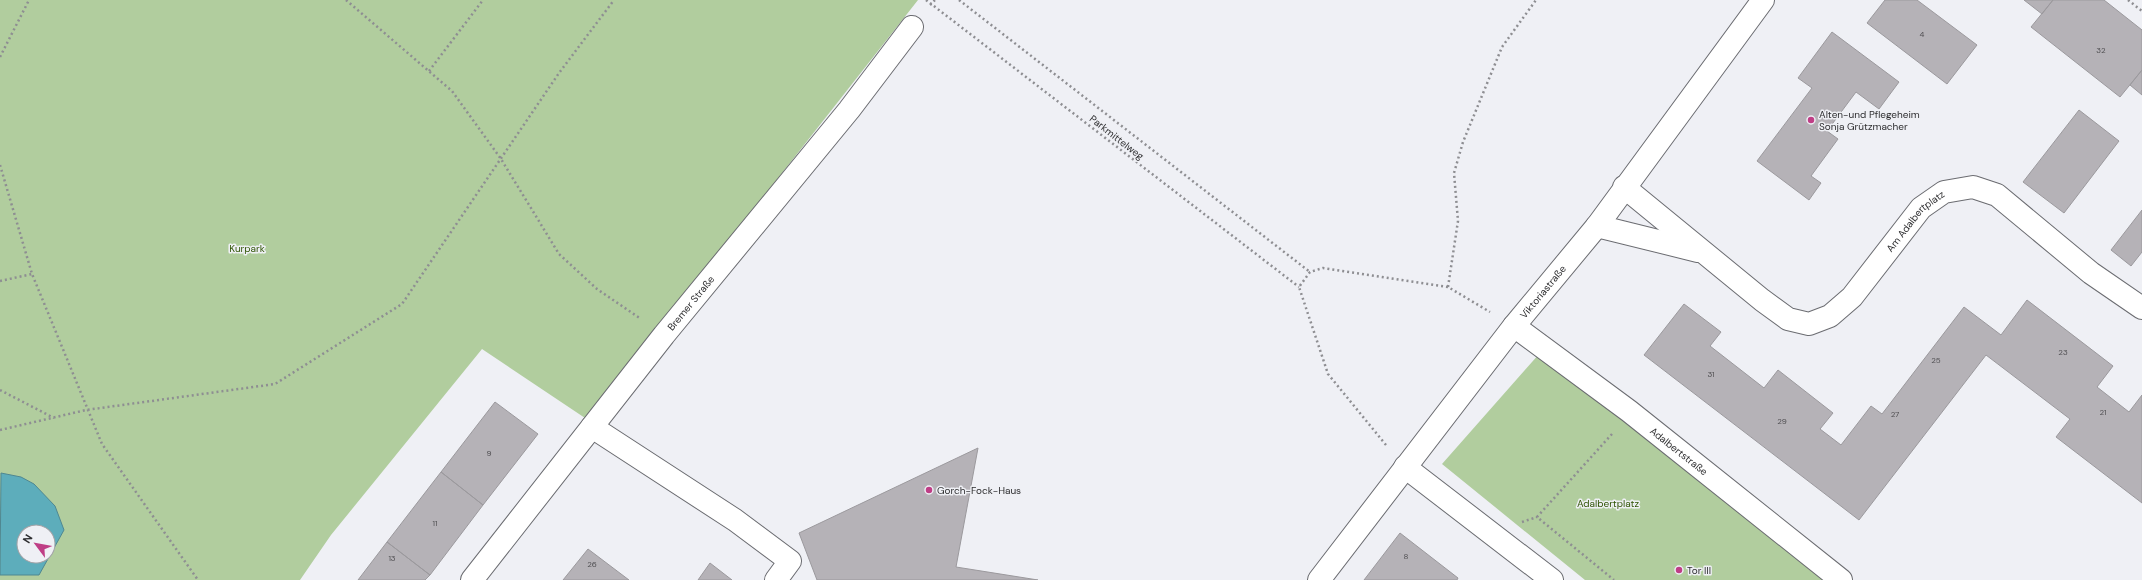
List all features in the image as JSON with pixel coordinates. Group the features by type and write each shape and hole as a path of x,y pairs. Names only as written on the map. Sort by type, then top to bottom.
{"street":[{"name":"Viktoriastraße","path":"1318,580 1514,326 1597,226 1624,187 1763,0"},
{"name":"Bremer Straße","path":"472,580 664,335 849,110 912,27"},
{"name":"Am Adalbertplatz","path":"1624,187 1788,319 1809,324 1830,316 1852,297 1921,208 1944,192 1973,187 1996,195 2091,273 2142,308"},
{"name":"Am Adalbertplatz","path":"1597,226 1704,252"},
{"name":"Adalbertstraße","path":"1514,326 1629,411 1841,580"},
{"path":"592,427 735,520 790,561 776,580"},
{"path":"1405,467 1552,580"}],"path":[{"path":"0,57 28,0"},
{"path":"346,0 452,91 501,159 559,254 598,290 664,335"},
{"path":"429,70 483,0"},
{"path":"0,430 86,410 275,384 402,304 559,73 614,0"},
{"name":"Parkmittelweg","path":"926,0 1299,287"},
{"name":"Parkmittelweg","path":"959,0 1310,272"},
{"path":"1448,287 1458,221 1454,173 1463,142 1502,47 1536,0"},
{"path":"2128,0 2142,11"},
{"path":"0,165 32,274 86,410 102,444 199,580"},
{"path":"1405,467 1328,374 1299,287 1310,272 1323,268 1448,287 1514,326"},
{"path":"0,281 32,274"},
{"path":"0,390 54,418"},
{"path":"1614,580 1537,518 1612,434 1618,439"}],"green space":[{"name":"Kurpark","path":"0,0 918,0 588,420 482,349 331,535 300,580 0,580"},
{"name":"Adalbertplatz","path":"1540,353 1824,580 1585,580 1442,464"}],"water":[{"path":"1,473 21,477 34,484 55,506 64,530 56,544 56,524 16,524 16,564 45,564 39,575 0,575"}],"building":[{"path":"1885,0 1917,0 1977,45 1947,84 1867,23"},
{"path":"2024,0 2053,0 2042,14"},
{"path":"2053,0 2104,0 2142,30 2142,70 2120,97 2031,27"},
{"name":"Alten-und Pflegeheim Sonja Grützmacher","path":"1832,32 1899,82 1879,109 1856,92 1827,131 1838,139 1811,176 1821,183 1809,200 1757,161 1812,88 1798,78"},
{"path":"2142,70 2142,95 2130,85"},
{"path":"2079,110 2119,141 2064,213 2023,182"},
{"path":"2142,210 2142,252 2131,266 2111,250"},
{"path":"2027,300 2113,366 2097,387 2129,412 2142,395 2142,503 2056,437 2070,419 1986,355 1859,520 1644,355 1684,304 1721,332 1710,346 1764,388 1778,370 1833,413 1820,429 1841,445 1871,406 1882,414 1964,307 2001,335"},
{"path":"495,402 538,434 483,505 441,472"},
{"name":"Gorch-Fock-Haus","path":"978,448 956,567 1038,580 817,580 799,533"},
{"path":"441,472 483,505 430,575 387,542"},
{"path":"1400,533 1458,578 1457,580 1364,580"},
{"path":"387,542 430,575 425,580 358,580"},
{"path":"588,549 629,580 563,580"},
{"path":"710,563 732,580 698,580"}],"place":[{"name":"Alten-und Pflegeheim Sonja Grützmacher","path":"1811,120"},
{"name":"Gorch-Fock-Haus","path":"929,490"},
{"name":"Tor III","path":"1679,570"}]}
